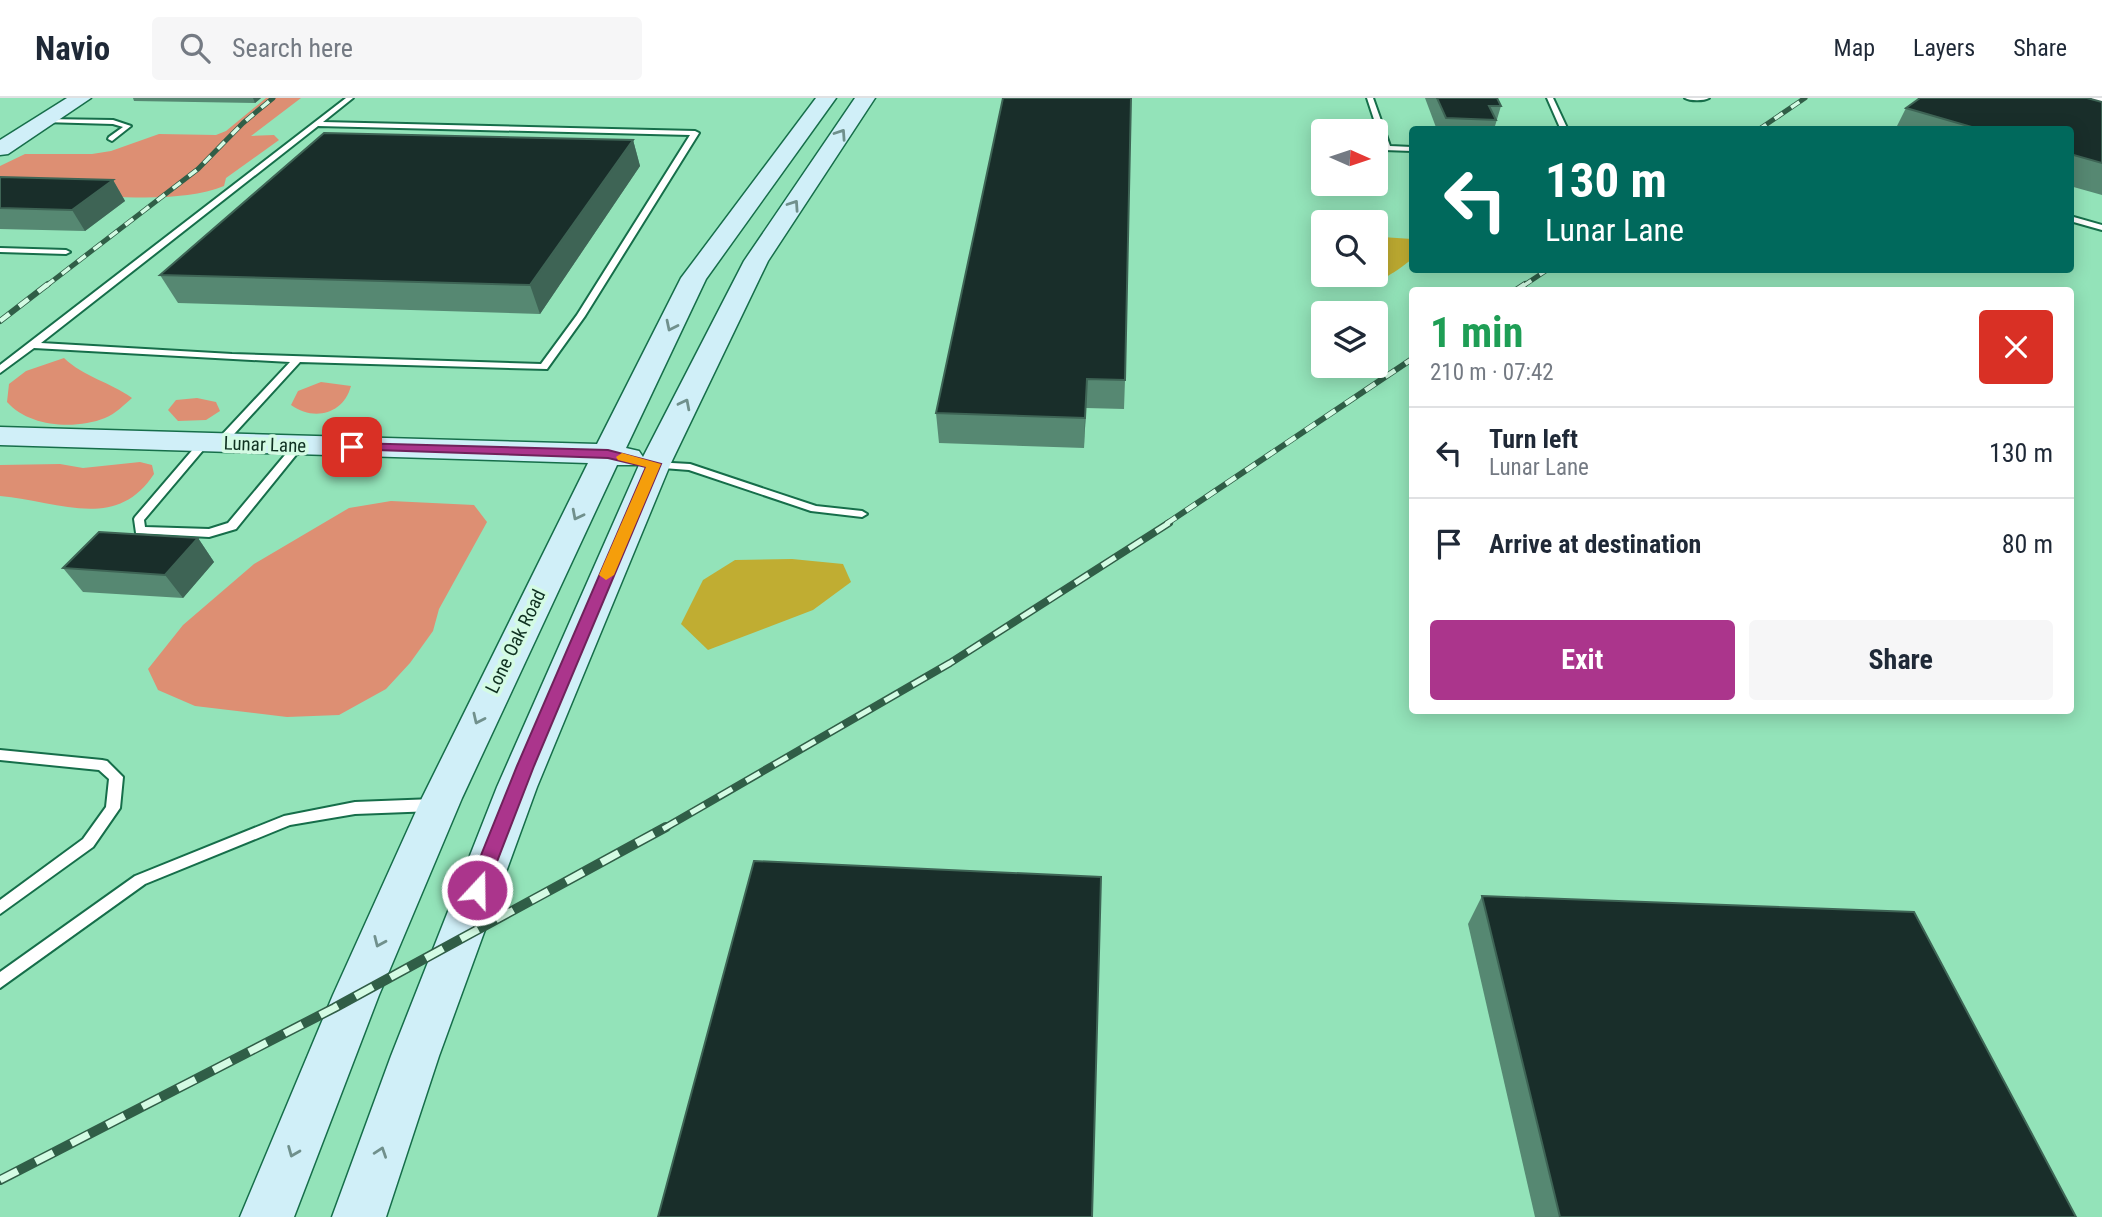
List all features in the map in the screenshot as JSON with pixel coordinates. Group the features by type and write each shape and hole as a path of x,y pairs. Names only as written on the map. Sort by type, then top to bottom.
{"main road":[{"path":"0,149 81,98"},
{"name":"Lone Oak Road","path":"267,1217 356,995 439,805 503,666 694,278 826,98"},
{"path":"359,1217 419,1043 512,800 654,464 756,261 865,98"},
{"name":"Lunar Lane","path":"608,454 654,464"}],"street":[{"name":"Lunar Lane","path":"0,436 608,454"}],"lane":[{"path":"0,370 350,98"},
{"path":"1370,98 1387,148 1409,149"},
{"path":"1550,98 1563,126"},
{"path":"1688,98 1706,98"},
{"path":"2094,98 2102,100"},
{"path":"45,121 113,122 128,126 112,139"},
{"path":"32,345 298,359 544,367 581,316 695,133 316,124"},
{"path":"2074,219 2102,228"},
{"path":"0,250 66,252"},
{"path":"298,359 212,442 139,519 140,530 209,533 232,526 299,445"},
{"path":"654,464 690,467 815,509 862,514"},
{"path":"0,755 102,765 116,776 113,808 88,842 0,908"},
{"path":"0,981 140,880 289,820 355,808 439,805"}],"shaded area":[{"path":"266,98 301,98 251,136 274,135 279,140 226,178 224,186 201,193 145,197 84,195 0,187 0,166 25,154 92,154 111,151 159,134 216,135 226,131"},
{"path":"1388,237 1409,239 1409,261 1388,276"},
{"path":"64,358 80,370 132,398 105,418 67,425 27,417 7,402 9,384 26,371"},
{"path":"321,382 351,386 341,403 326,412 309,413 291,405 298,391"},
{"path":"197,398 216,402 220,411 206,420 178,421 168,410 176,400"},
{"path":"140,462 152,465 154,474 139,492 122,503 103,508 83,509 0,496 0,465 60,464 83,468"},
{"path":"391,501 474,505 487,522 439,609 433,631 410,663 386,689 339,715 287,717 195,706 158,690 148,669 183,625 254,564 349,508"},
{"path":"792,559 843,564 851,582 813,610 708,650 681,624 703,580 735,560"}],"building":[{"path":"1003,98 1131,98 1125,380 1087,379 1085,418 936,413"},
{"path":"1437,98 1497,98 1501,106 1489,106 1496,120 1446,118"},
{"path":"1920,98 2087,98 2102,102 2102,163 2074,155 2074,126 1968,126 1906,108"},
{"path":"324,133 633,140 530,285 160,275"},
{"path":"0,177 113,180 72,210 0,208"},
{"path":"99,532 198,538 165,575 63,568"},
{"path":"754,861 1101,877 1092,1217 658,1217"},
{"path":"1482,896 1914,912 2076,1217 1560,1217"}],"railway":[{"path":"46,286 198,169 243,123 273,98"},
{"path":"1764,126 1805,98"},
{"path":"1523,286 1542,273"},
{"path":"0,321 48,284"},
{"path":"1520,287 1525,284"},
{"path":"1166,524 1409,361"},
{"path":"663,829 950,663 1169,523"},
{"path":"0,1180 334,1008 666,827"}],"slow traffic":[{"path":"606,575 654,464 622,457"}],"route":[{"path":"352,447 608,454 654,464 525,766 477,890"}]}
